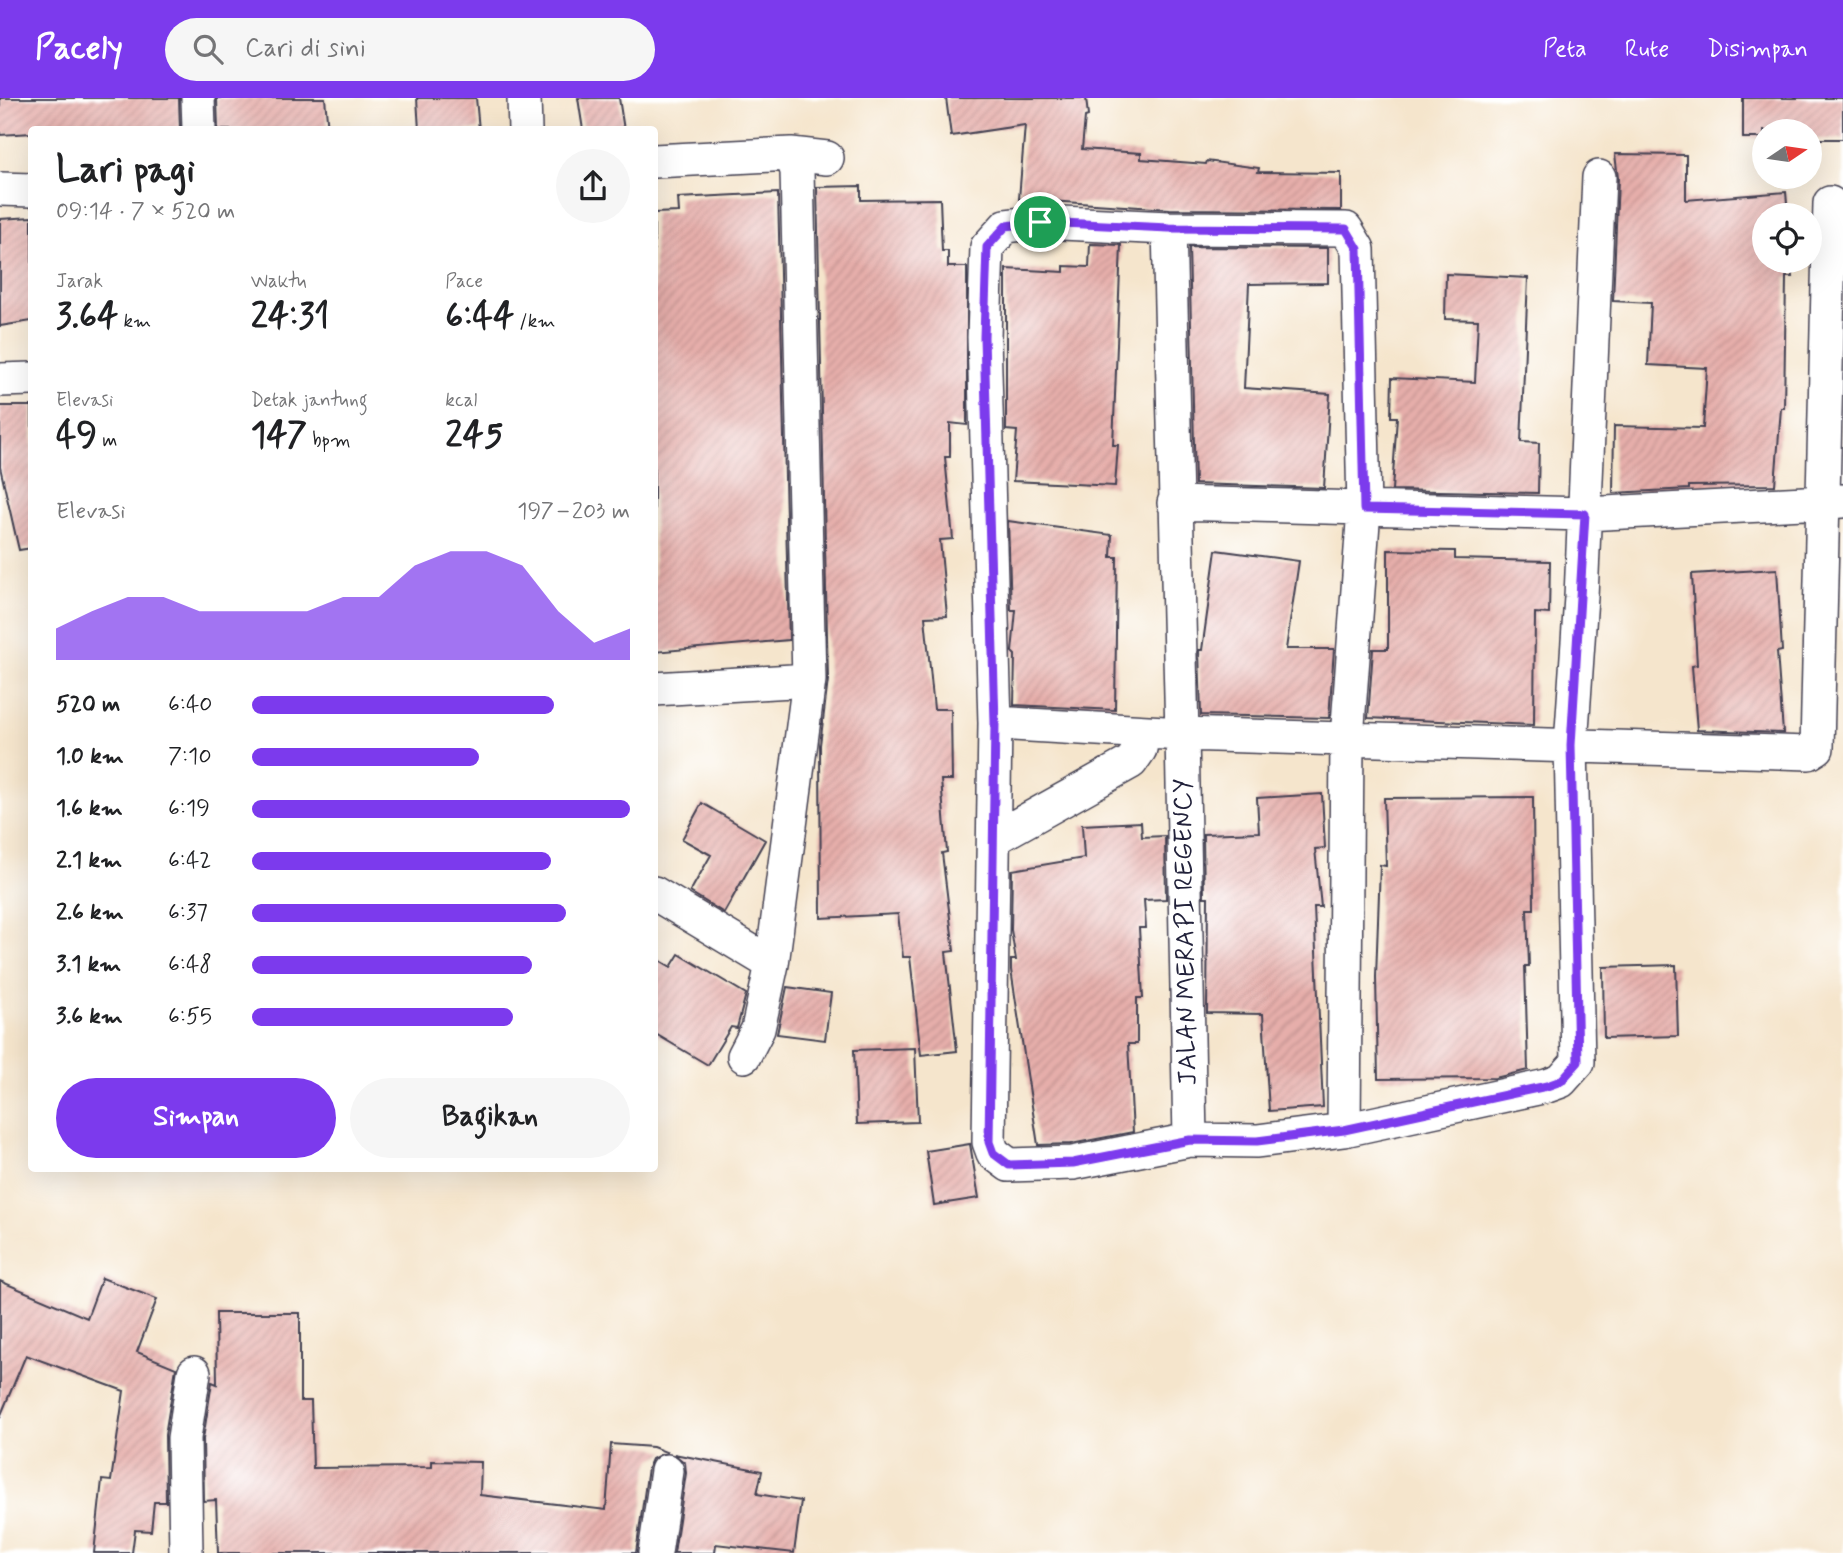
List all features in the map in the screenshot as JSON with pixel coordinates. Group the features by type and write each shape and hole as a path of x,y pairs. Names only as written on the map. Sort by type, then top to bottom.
{"street":[{"path":"198,98 199,126"},
{"path":"524,98 525,126"},
{"path":"658,161 791,154 827,158"},
{"path":"744,1056 761,1020 772,964 808,680 797,172 791,154"},
{"path":"1344,1130 1348,738 1364,509 1358,249 1346,229 1169,228 1040,222 1006,226 987,247 984,337 995,723 989,1142 993,1153 1009,1165 1073,1163 1190,1140 1257,1141 1344,1130 1547,1086 1561,1081 1578,1062 1571,745 1585,514 1599,177"},
{"path":"0,188 28,190"},
{"path":"995,723 1182,734 1809,753 1817,748 1834,502 1830,203"},
{"name":"JALAN MERAPI REGENCY","path":"1169,228 1190,1140"},
{"path":"0,380 28,379"},
{"path":"1174,503 1585,514 1834,502"},
{"path":"658,690 808,680"},
{"path":"995,838 1131,762 1140,749 1143,732"},
{"path":"658,895 772,964"},
{"path":"186,1553 184,1438 194,1373"},
{"path":"655,1553 667,1471"}],"building":[{"path":"0,98 179,98 180,126 28,126 28,133 0,135"},
{"path":"217,98 325,98 328,126 218,126"},
{"path":"417,98 476,98 479,126 419,126"},
{"path":"578,98 619,98 623,126 582,126"},
{"path":"946,98 1086,98 1088,116 1085,117 1082,149 1141,153 1141,159 1206,164 1207,161 1259,168 1258,172 1341,173 1341,210 1170,209 1019,199 1025,125 951,136"},
{"path":"1743,98 1843,98 1843,139 1822,139 1822,119 1752,119 1752,138 1743,138"},
{"path":"1615,154 1686,155 1686,200 1786,192 1787,203 1752,203 1752,273 1792,273 1793,277 1786,277 1784,408 1781,408 1775,485 1689,486 1689,489 1613,493 1614,426 1703,428 1707,368 1648,365 1651,303 1613,301 1618,178"},
{"path":"861,186 861,200 940,199 942,251 948,251 948,267 967,267 967,425 950,423 950,457 945,457 953,539 940,540 947,616 925,617 934,709 951,709 952,780 941,780 947,852 942,853 954,951 946,952 957,1051 921,1055 910,957 903,957 898,914 821,918 820,745 828,680 817,187"},
{"path":"778,193 789,640 658,652 658,213 679,212 678,198"},
{"path":"28,217 28,322 0,326 0,219"},
{"path":"1090,244 1121,245 1113,445 1118,445 1115,486 1013,481 1017,431 1006,430 1006,269 1064,272 1064,266 1089,267"},
{"path":"1189,247 1328,248 1328,283 1249,284 1244,388 1330,394 1324,488 1195,484"},
{"path":"1446,274 1528,278 1521,442 1539,443 1538,493 1392,490 1397,417 1391,417 1392,378 1475,382 1478,320 1445,319"},
{"path":"0,406 28,406 28,549 19,550 0,467"},
{"path":"1008,521 1112,535 1111,557 1117,557 1115,710 1014,705 1015,655 1012,652 1016,610 1011,610"},
{"path":"1216,550 1299,561 1286,649 1334,649 1329,718 1201,715 1199,650 1202,650"},
{"path":"1388,550 1455,551 1455,559 1550,561 1549,614 1535,613 1534,725 1368,718 1373,649 1388,649"},
{"path":"1777,569 1782,651 1777,652 1783,733 1697,730 1692,666 1697,665 1692,574"},
{"path":"1322,794 1325,848 1315,849 1321,907 1314,907 1323,1107 1269,1111 1263,1014 1207,1013 1208,897 1204,897 1203,834 1259,832 1257,798"},
{"path":"1533,797 1534,909 1527,909 1529,966 1525,966 1528,1070 1495,1078 1378,1079 1376,977 1380,865 1386,866 1384,798"},
{"path":"702,803 765,840 724,913 690,892 711,855 682,839"},
{"path":"1141,822 1142,837 1165,836 1166,899 1144,900 1146,928 1139,928 1143,998 1137,998 1137,1044 1128,1044 1133,1132 1071,1144 1038,1145 1011,970 1011,960 1016,960 1011,930 1012,870 1084,858 1082,825"},
{"path":"679,954 746,994 737,1028 731,1027 708,1065 658,1035 658,959 671,967"},
{"path":"1676,965 1678,1036 1604,1038 1603,967"},
{"path":"787,987 831,993 825,1040 777,1034"},
{"path":"915,1048 918,1122 857,1124 854,1050"},
{"path":"970,1144 979,1198 934,1205 926,1151"},
{"path":"102,1278 157,1299 137,1352 176,1368 165,1435 166,1502 154,1502 151,1531 135,1530 132,1553 94,1553 102,1480 111,1481 124,1391 26,1355 0,1417 0,1281 87,1318"},
{"path":"216,1313 300,1313 300,1401 311,1401 313,1468 432,1467 432,1461 481,1462 480,1495 606,1510 611,1444 653,1447 666,1452 652,1459 648,1468 636,1553 218,1553 216,1500 204,1501 203,1439 212,1382 217,1384"},
{"path":"674,1454 762,1471 757,1494 801,1501 794,1553 716,1544 715,1553 674,1553 686,1473 685,1463"}],"route":[{"path":"1040,222 1169,228 1346,229 1358,249 1364,509 1585,514 1571,745 1578,1062 1561,1081 1344,1130 1257,1141 1190,1140 1073,1163 1009,1165 993,1153 989,1142 995,723 984,337 987,247 1006,226 1040,222"}]}
